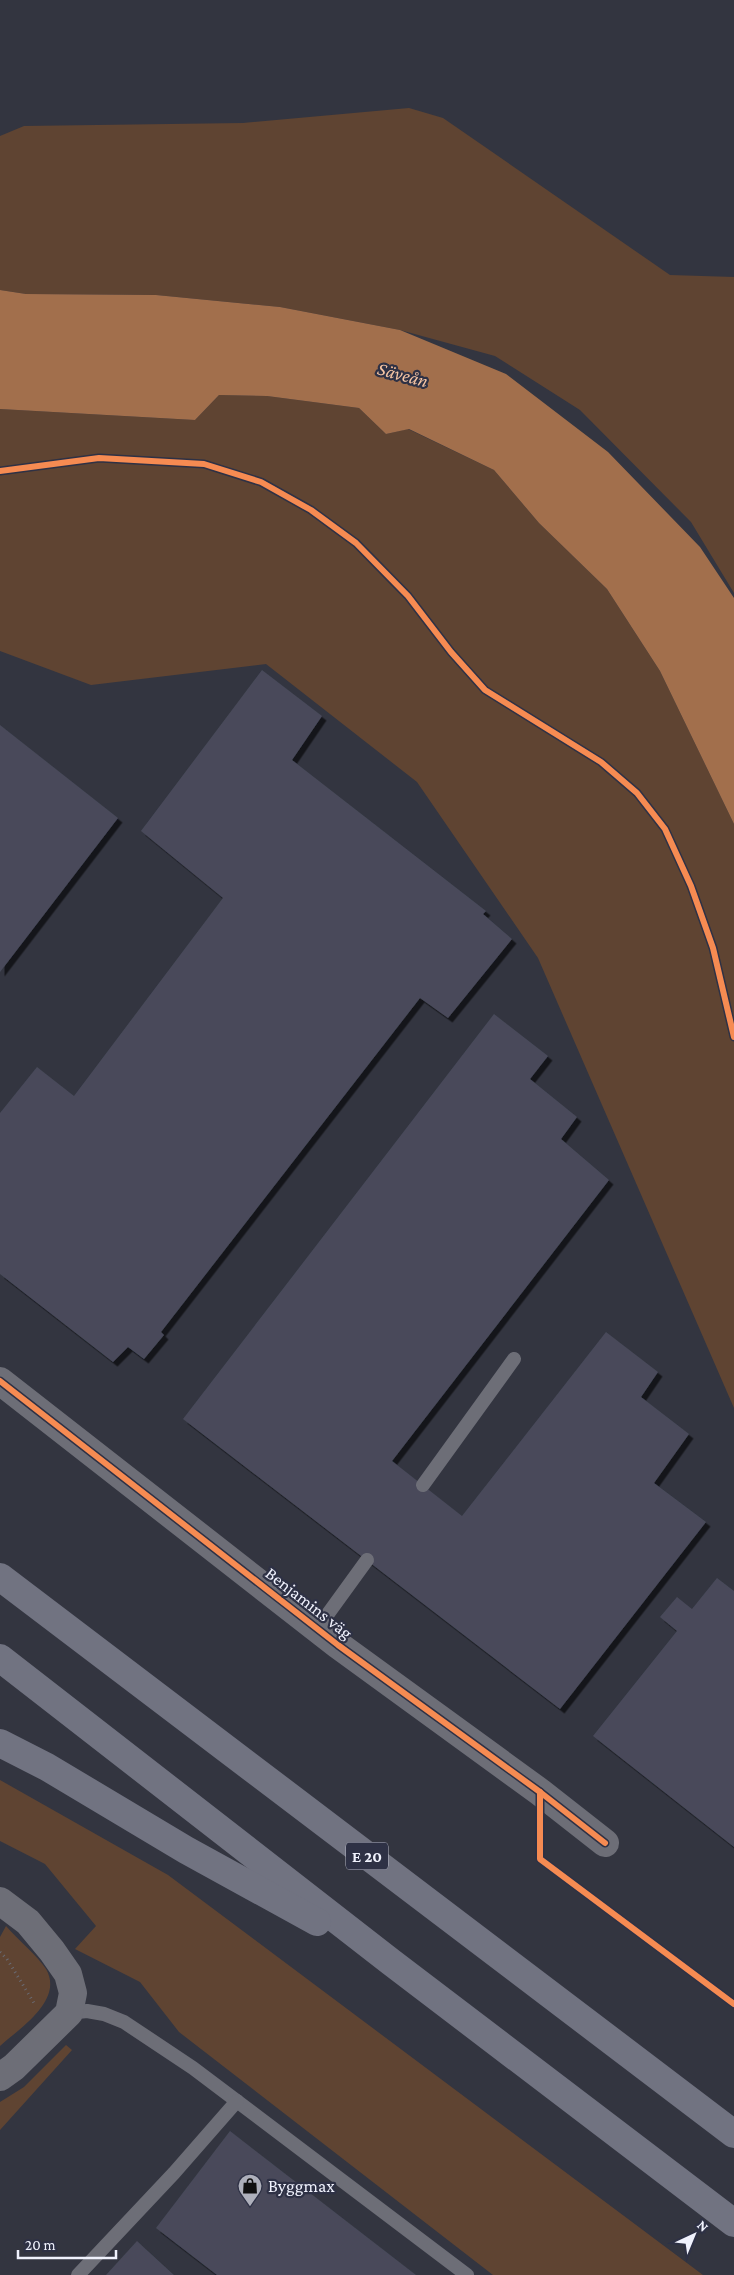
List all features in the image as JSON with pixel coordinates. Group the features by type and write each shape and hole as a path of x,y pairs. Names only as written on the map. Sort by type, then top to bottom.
{"highway":[{"name":"E 20","path":"0,1577 734,2134"},
{"path":"0,1658 391,1962 734,2223"},
{"path":"0,1743 47,1767 186,1850 391,1962"}],"street":[{"name":"Benjamins väg","path":"0,1381 317,1629 540,1792 605,1843"},
{"path":"0,1901 28,1922 52,1950 68,1974 74,1993 69,2013 14,2067 0,2077"}],"lane":[{"path":"423,1485 514,1359"},
{"path":"317,1629 367,1560"},
{"path":"69,2013 87,2011 104,2014 124,2022 237,2101 467,2275"},
{"path":"78,2275 174,2173 237,2101"}],"path":[{"path":"0,1952 7,1959 35,2005"}],"shaded area":[{"path":"409,108 443,118 670,275 734,277 734,593 691,522 580,410 495,356 400,330 280,307 156,295 26,294 0,290 0,136 24,126 243,123"},
{"path":"219,395 267,396 359,408 386,434 408,429 494,470 539,523 607,589 660,671 734,824 734,1408 538,958 417,782 266,664 91,685 0,651 0,409 195,420"},
{"path":"0,1780 168,1875 703,2275 493,2275 179,2032 140,1982 75,1949 96,1926 45,1864 0,1841"},
{"path":"6,1926 42,1964 50,1980 49,1992 45,2002 28,2022 0,2046 0,1937"},
{"path":"66,2045 72,2050 0,2130 0,2102 24,2087"}],"water":[{"name":"Säveån","path":"0,290 26,294 156,295 280,307 400,330 506,374 608,452 700,547 734,598 734,824 660,671 607,589 539,523 494,470 409,429 386,434 359,408 267,396 219,395 195,420 0,409"}],"building":[{"path":"262,670 322,716 292,760 486,911 483,914 512,939 448,1018 420,998 161,1332 164,1335 144,1359 128,1347 113,1362 0,1274 0,1113 37,1067 74,1096 223,898 141,831"},
{"path":"0,725 118,818 0,972"},
{"path":"494,1014 548,1056 530,1079 577,1117 561,1139 609,1180 392,1461 462,1516 606,1332 658,1372 641,1397 689,1434 654,1483 706,1522 560,1709 183,1419"},
{"path":"717,1578 734,1591 734,1847 593,1736 677,1631 660,1617 677,1597 692,1609"},
{"name":"Byggmax","path":"230,2131 416,2275 217,2275 156,2228"},
{"path":"137,2241 174,2275 106,2275"}],"cycle path":[{"path":"0,471 99,458 204,464 261,482 311,510 356,543 408,596 451,652 485,690 601,762 637,793 665,829 691,886 713,948 734,1037"},
{"path":"0,1381 338,1645 540,1792 605,1843"},
{"path":"540,1792 540,1859 734,2004"}],"place":[{"name":"Byggmax","path":"250,2207"}]}
